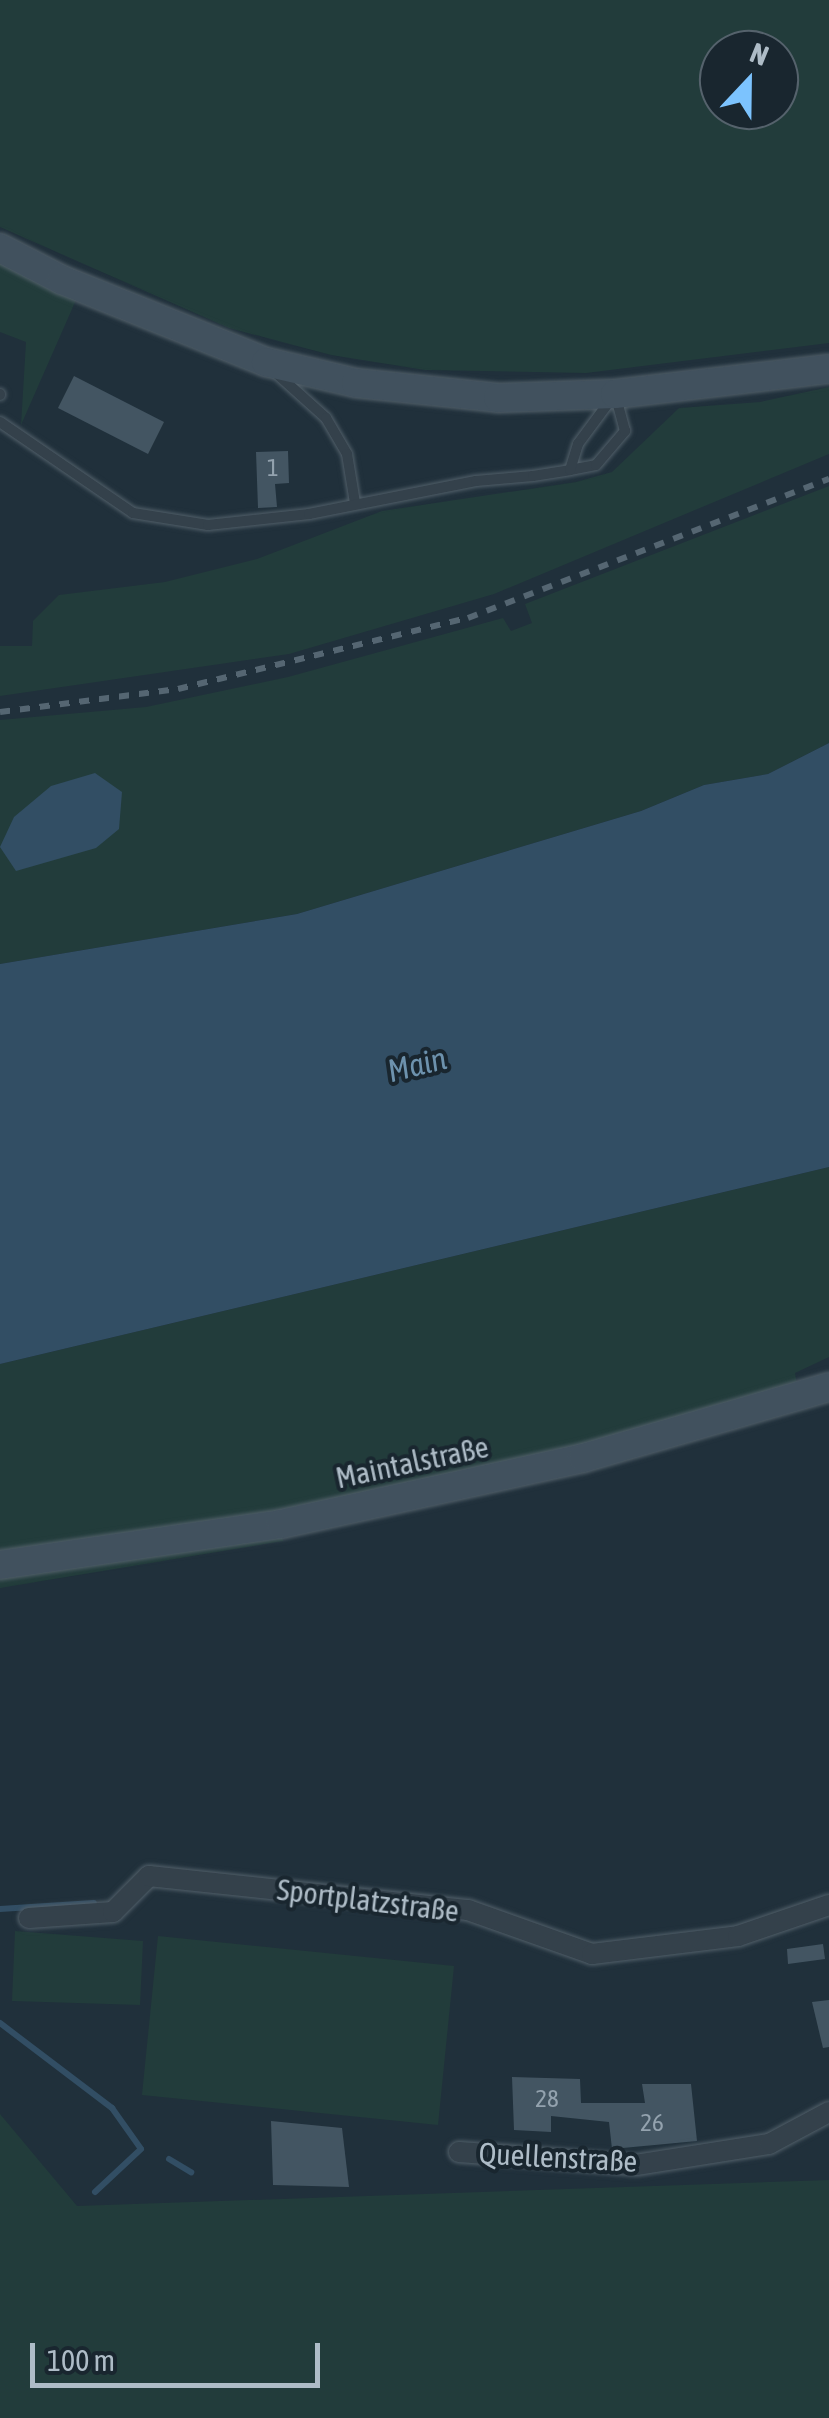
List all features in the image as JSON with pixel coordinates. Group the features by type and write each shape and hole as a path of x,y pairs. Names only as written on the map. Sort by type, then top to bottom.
{"main road":[{"path":"0,248 62,280 266,362 356,384 498,398 615,394 829,369"},
{"name":"Maintalstraße","path":"0,1565 318,1516 583,1458 829,1387"}],"street":[{"name":"Sportplatzstraße","path":"29,1918 112,1912 149,1876 468,1910 592,1954 738,1936 829,1905"},
{"name":"Quellenstraße","path":"458,2152 636,2165 769,2144 829,2112"}],"lane":[{"path":"266,362 326,418 347,454 355,503"},
{"path":"570,470 578,444 615,394"},
{"path":"0,422 133,512 208,525 596,465 621,442 615,394"}],"green space":[{"path":"0,0 829,0 829,343 586,373 425,370 331,355 229,328 0,227"},
{"path":"0,261 76,300 21,425 26,342 0,332"},
{"path":"829,387 829,454 494,594 289,654 0,696 0,646 32,646 33,621 59,595 165,582 257,559 382,511 576,482 612,472 679,408 760,402"},
{"path":"829,486 829,743 768,774 704,785 641,811 297,914 0,964 0,720 146,707 288,677 503,618 511,631 532,623 525,604"},
{"path":"829,1167 829,1357 795,1373 799,1395 281,1525 283,1541 0,1588 0,1364"},
{"path":"15,1931 143,1941 140,2005 12,2001"},
{"path":"158,1936 454,1966 438,2125 142,2095"},
{"path":"0,2114 77,2206 829,2180 829,2418 0,2418"}],"water":[{"name":"Main","path":"829,743 829,1167 0,1364 0,964 297,914 641,811 704,785 768,774"},
{"path":"95,773 122,792 119,829 96,848 16,871 0,847 14,817 51,786"}],"building":[{"path":"74,376 164,422 148,454 58,408"},
{"path":"288,451 289,483 275,484 277,507 258,508 256,452"},
{"path":"823,1944 825,1959 788,1964 787,1949"},
{"path":"829,2000 829,2047 823,2048 812,2002"},
{"path":"512,2077 580,2079 581,2103 645,2103 642,2084 691,2084 697,2141 612,2149 609,2122 551,2116 551,2132 514,2130"},
{"path":"271,2121 342,2128 349,2187 273,2185"}],"waterway":[{"path":"0,1909 94,1903"},
{"path":"0,2023 112,2108 141,2149 95,2192"},
{"path":"169,2159 191,2172"}],"railway":[{"path":"0,712 178,689 468,618 829,479"}]}
